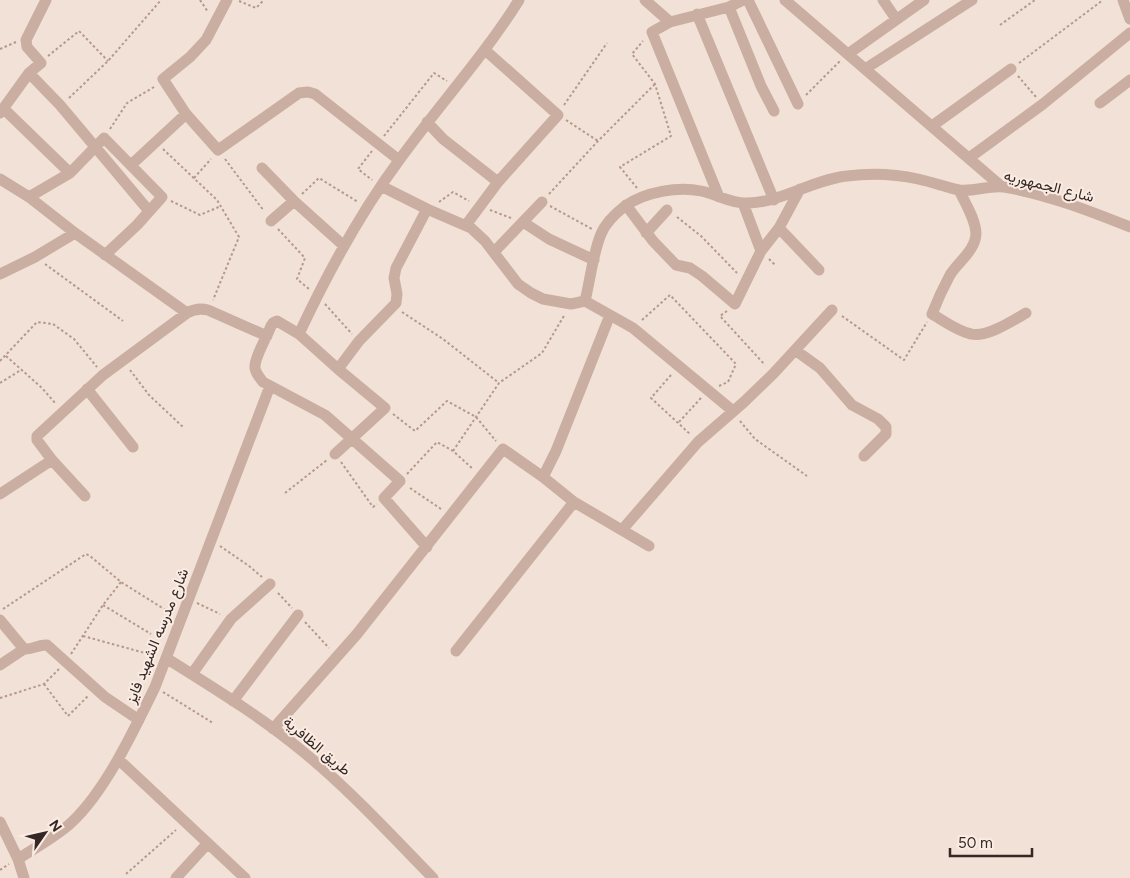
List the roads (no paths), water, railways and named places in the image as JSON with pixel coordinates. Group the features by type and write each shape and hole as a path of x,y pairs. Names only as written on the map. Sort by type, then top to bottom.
{"street":[{"path":"46,0 25,43 41,63 29,73 2,111 70,173"},
{"path":"226,0 206,40 190,57 163,79 186,114 218,150 299,93 304,92 315,94 399,160"},
{"path":"299,334 317,295 367,207 427,122 484,50 520,0"},
{"path":"644,0 670,22"},
{"path":"719,197 652,32 670,22 729,7 743,0"},
{"path":"748,0 798,104"},
{"path":"785,0 1002,186"},
{"path":"883,0 896,19"},
{"path":"848,54 924,0"},
{"path":"865,69 972,0"},
{"path":"1123,0 1130,19"},
{"path":"729,7 761,86 774,111"},
{"path":"697,14 774,200"},
{"path":"970,158 1043,104 1130,34"},
{"path":"466,225 498,182 558,114 484,50"},
{"path":"932,126 1011,69"},
{"path":"29,73 60,106 149,211"},
{"path":"1100,103 1130,80"},
{"path":"131,164 186,114"},
{"path":"427,122 442,139 498,182"},
{"path":"29,197 70,173 104,138 162,197 137,225 105,255"},
{"path":"262,168 294,201 344,246"},
{"name":"شارع الجمهوريه","path":"586,301 601,234 612,218 626,205 663,191 682,189 700,191 743,203 774,200 822,181 845,176 892,175 959,190 1002,186 1068,204 1130,227"},
{"path":"0,179 29,197 105,255 186,312"},
{"path":"381,186 427,209 466,225 485,240 518,284 524,289 543,299 571,304 586,301 633,328 732,411"},
{"path":"626,205 664,254 678,266 690,268 702,276 735,304 761,251 779,228 800,189"},
{"path":"959,190 974,223 975,240 969,252 956,265 949,276 932,314 958,329 976,335 990,332 1026,314"},
{"path":"271,221 294,201"},
{"path":"494,252 542,202"},
{"path":"743,203 761,251"},
{"path":"338,369 359,341 394,307 397,298 394,282 396,268 427,209"},
{"path":"646,232 667,210"},
{"path":"523,222 549,239 594,260"},
{"path":"779,228 819,270"},
{"path":"0,274 35,257 75,233"},
{"path":"85,496 52,460 37,440 37,436 87,389 186,312 201,308 208,310 267,336"},
{"path":"622,530 698,442 773,374 832,310"},
{"path":"542,477 556,451 610,315"},
{"path":"335,454 352,439 385,408 299,334 277,321 273,323 256,360 255,369 263,382 325,415 352,439 400,481 384,498 427,547"},
{"path":"795,350 820,368 852,405 878,420 886,427 886,434 864,456"},
{"name":"شارع مدرسه الشهيد فايز","path":"18,859 56,835 85,808 118,758 139,720 155,687 270,386"},
{"path":"87,389 133,447"},
{"path":"273,728 337,658 503,449 574,502 649,546"},
{"path":"0,494 52,460"},
{"path":"456,651 574,502"},
{"path":"192,674 231,619 270,584"},
{"path":"233,701 298,615"},
{"path":"0,620 24,649 30,650 47,645 116,706 139,720"},
{"path":"0,665 24,649"},
{"name":"طريق الظافرية","path":"166,658 273,728 300,749 339,784 433,878"},
{"path":"118,758 246,878"},
{"path":"0,822 18,859 24,878"},
{"path":"176,878 208,843"}]}
